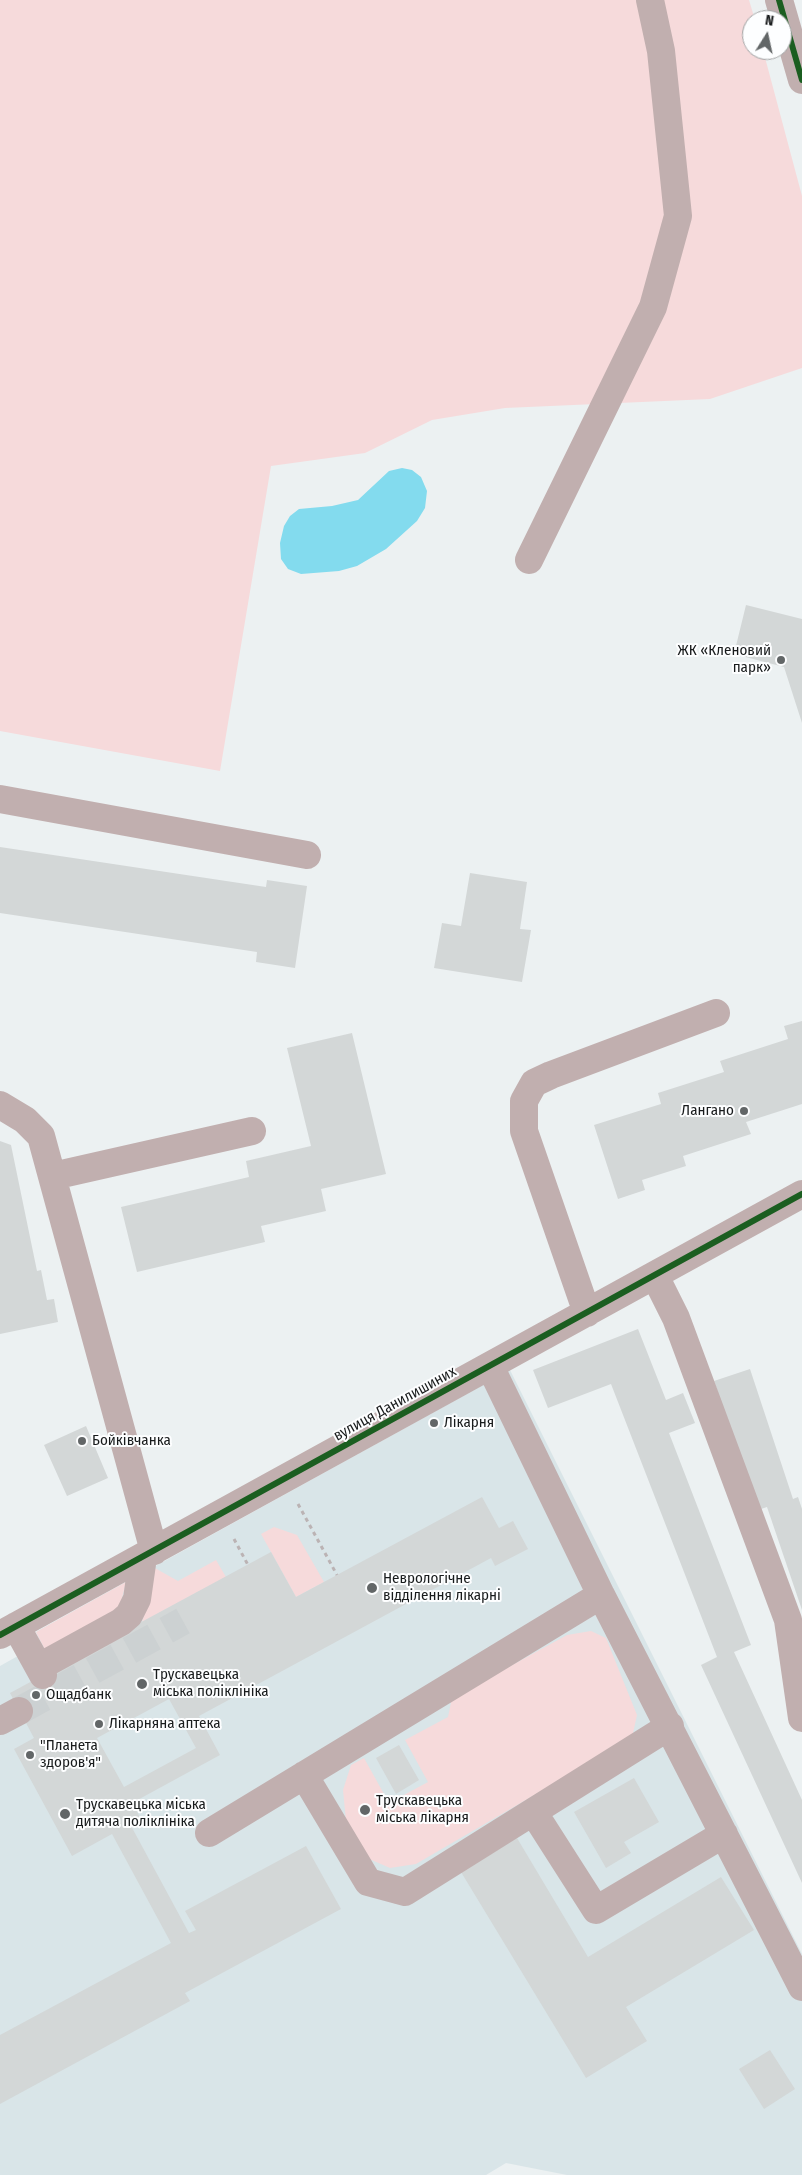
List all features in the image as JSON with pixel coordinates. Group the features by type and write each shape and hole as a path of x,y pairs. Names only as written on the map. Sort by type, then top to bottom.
{"street":[{"path":"529,560 653,307 678,216 661,51 650,0"},
{"path":"779,0 802,80"},
{"path":"0,799 307,855"},
{"path":"587,1313 524,1131 524,1101 534,1083 551,1075 716,1013"},
{"path":"0,1105 25,1120 41,1136 53,1176 148,1554 136,1599 129,1615 121,1622 41,1671 8,1631"},
{"path":"53,1176 252,1131"},
{"name":"вулиця Данилишиних","path":"8,1631 802,1194"},
{"path":"655,1276 676,1318 788,1620 802,1718"},
{"path":"490,1366 601,1595 670,1726 802,1987"},
{"path":"209,1833 601,1595"},
{"path":"304,1775 368,1882 405,1892 534,1813 670,1726"},
{"path":"534,1813 596,1910 724,1834"}],"path":[{"path":"313,1532 337,1575"},
{"path":"232,1535 248,1564"}],"shaded area":[{"path":"0,0 749,0 752,10 742,10 742,60 766,60 802,196 802,368 710,399 505,408 432,420 365,453 271,466 220,771 0,731"},
{"name":"Трускавецька міська лікарня","path":"510,1370 802,1954 802,2175 567,2175 506,2163 486,2175 0,2175 0,1666 41,1643 36,1632"},
{"path":"274,1527 297,1535 324,1582 296,1597 261,1534"},
{"path":"216,1560 226,1577 142,1622 148,1601 153,1567 178,1581"},
{"path":"126,1582 119,1610 45,1650 36,1632"},
{"path":"591,1631 606,1638 637,1715 632,1738 416,1864 390,1868 367,1858 347,1831 343,1790 351,1765 364,1758 389,1803 428,1782 405,1740 448,1717 452,1698 567,1635"}],"water":[{"path":"402,468 412,470 421,477 427,491 425,508 417,521 386,549 357,566 339,571 301,574 288,569 281,559 280,543 284,526 290,516 299,509 332,506 358,500 389,471"}],"building":[{"name":"ЖК «Кленовий парк»","path":"746,605 802,619 802,723 784,667 734,654"},
{"path":"0,847 266,887 267,880 307,886 295,968 256,962 257,952 0,913"},
{"path":"470,873 527,882 520,929 531,930 522,982 434,968 442,923 461,926"},
{"path":"802,1021 802,1104 746,1122 751,1134 683,1156 686,1166 642,1180 645,1190 618,1199 594,1125 661,1104 658,1093 724,1072 720,1061 788,1039 784,1026"},
{"path":"352,1033 386,1174 321,1189 326,1211 261,1226 265,1242 137,1272 121,1207 249,1177 246,1161 311,1146 287,1048"},
{"path":"0,1141 11,1145 37,1271 41,1270 47,1300 54,1299 58,1322 0,1334"},
{"path":"638,1329 666,1400 683,1393 695,1423 669,1433 751,1645 734,1652 802,1800 802,1883 701,1665 717,1657 611,1384 548,1408 533,1370"},
{"path":"750,1369 793,1499 798,1497 802,1509 802,1610 767,1507 758,1510 714,1381"},
{"path":"86,1426 108,1478 67,1496 44,1445"},
{"name":"Трускавецька міська поліклініка","path":"482,1497 499,1528 513,1521 528,1549 495,1566 491,1558 199,1716 220,1755 132,1803 141,1819 130,1824 189,1933 196,1930 185,1911 306,1846 341,1909 185,1993 190,2001 0,2104 0,2035 171,1943 112,1834 72,1856 14,1749 34,1738 10,1693 271,1552 296,1597","holes":["169,1699 196,1748 124,1787 97,1738"]},
{"path":"399,1745 419,1780 396,1794 376,1758"},
{"path":"634,1778 659,1822 624,1842 631,1853 606,1868 574,1812"},
{"path":"517,1838 588,1957 721,1877 754,1930 626,2007 647,2041 586,2078 461,1872"},
{"path":"770,2050 795,2089 764,2109 739,2069"}],"tunnel":[{"path":"19,1711 183,1621"}],"cycle path":[{"path":"779,0 802,80"},
{"path":"0,1635 802,1194"}],"place":[{"name":"ЖК «Кленовий парк»","path":"781,660"},
{"name":"Лангано","path":"744,1111"},
{"name":"Лікарня","path":"434,1423"},
{"name":"Бойківчанка","path":"82,1441"},
{"name":"Неврологічне відділення лікарні","path":"372,1588"},
{"name":"Трускавецька міська поліклініка","path":"142,1684"},
{"name":"Ощадбанк","path":"36,1695"},
{"name":"Лікарняна аптека","path":"99,1724"},
{"name":"\"Планета здоров'я\"","path":"30,1755"},
{"name":"Трускавецька міська лікарня","path":"365,1810"},
{"name":"Трускавецька міська дитяча поліклініка","path":"65,1814"}]}
